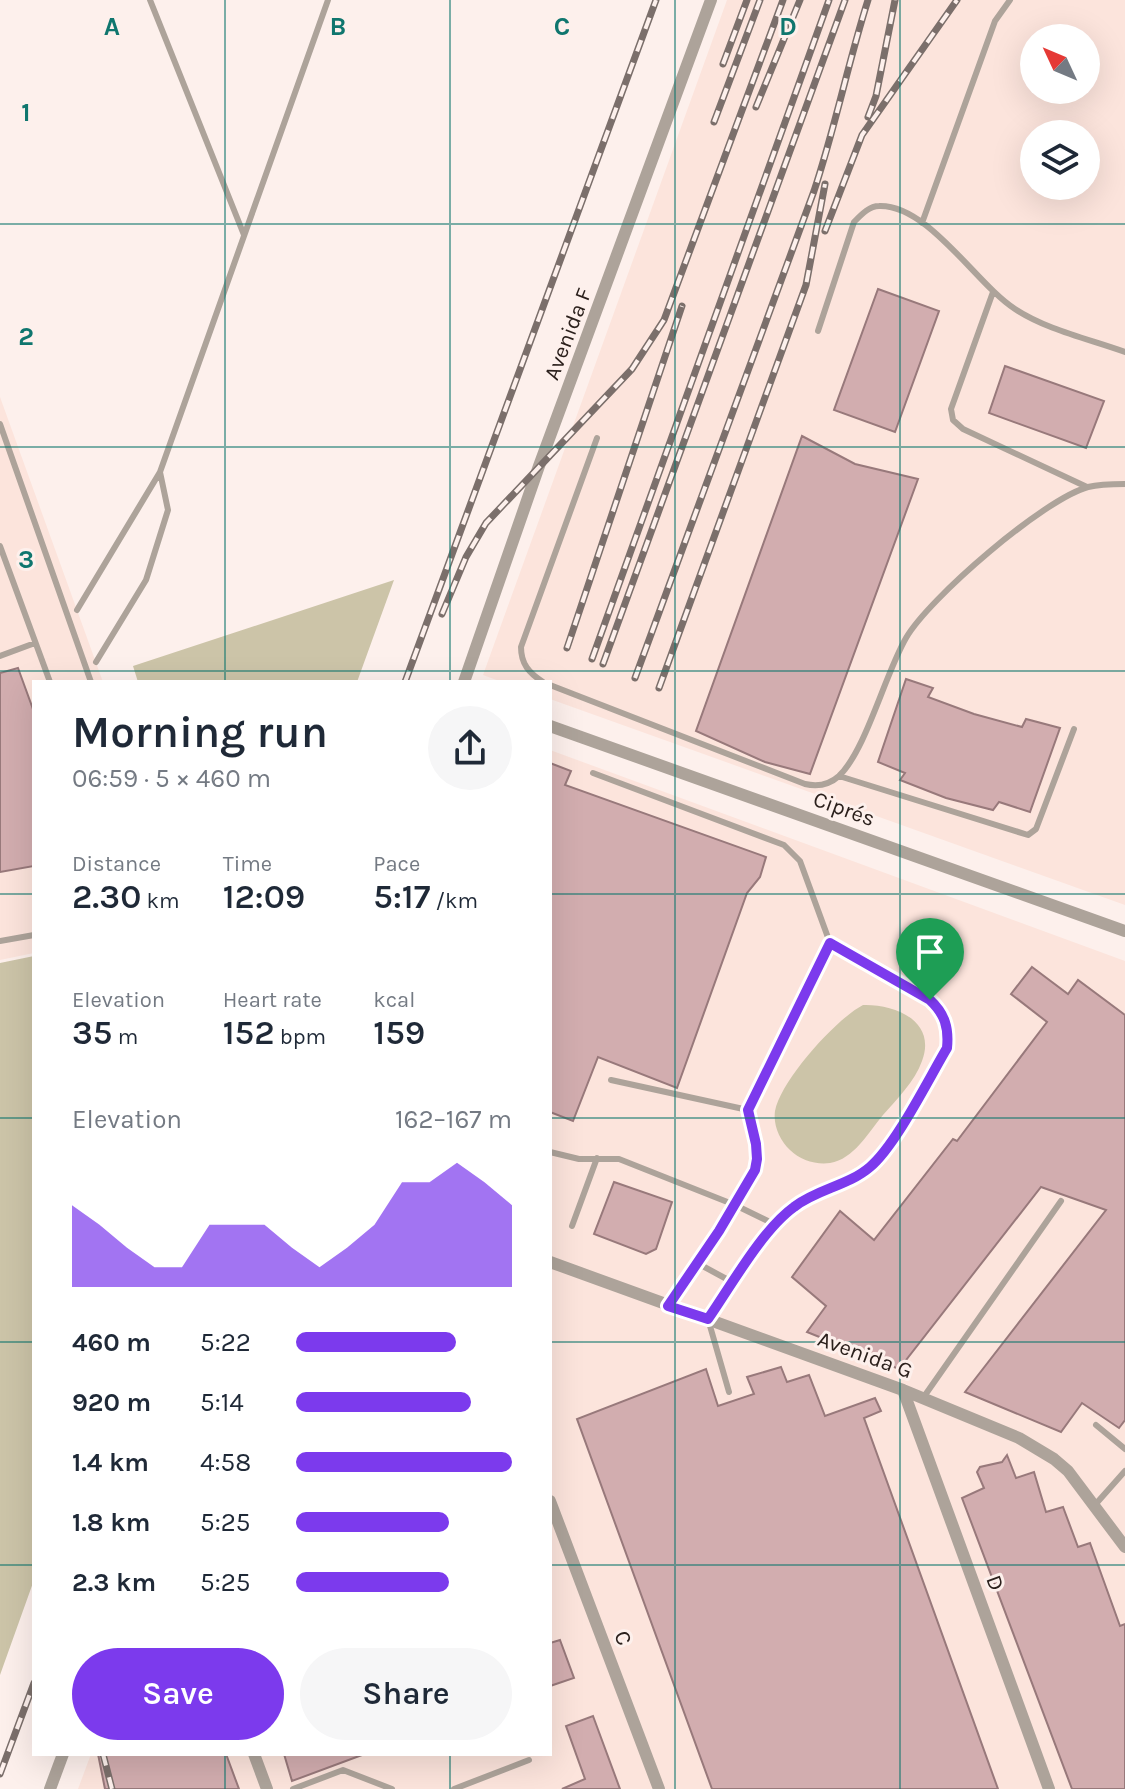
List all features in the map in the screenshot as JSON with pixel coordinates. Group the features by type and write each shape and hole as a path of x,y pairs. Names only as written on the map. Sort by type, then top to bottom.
{"street":[{"name":"Avenida F","path":"465,680 539,466 711,0"},
{"name":"Ciprés","path":"552,727 1125,931"},
{"name":"Avenida G","path":"552,1263 903,1390 1039,1449 1068,1471 1125,1547"},
{"name":"D","path":"903,1390 1049,1789"},
{"name":"C","path":"552,1506 659,1789"},
{"path":"50,1789 62,1756"},
{"path":"255,1756 267,1789"}],"lane":[{"path":"150,0 244,235"},
{"path":"77,610 160,472 328,0"},
{"path":"922,223 995,21 1010,0"},
{"path":"818,331 854,222 861,214 878,206 922,223 957,253 993,292 1031,319 1125,352"},
{"path":"993,292 951,409 953,420 963,429 1087,487"},
{"path":"0,424 90,680"},
{"path":"541,680 525,667 521,647 597,438"},
{"path":"96,662 146,580 168,510 160,472"},
{"path":"552,686 805,784 817,787 828,784 839,776 857,748 906,637 929,606 998,545 1064,498 1087,487 1125,484"},
{"path":"0,546 49,680"},
{"path":"0,656 35,643"},
{"path":"839,776 1028,835 1036,829 1074,729"},
{"path":"593,773 784,845 800,861 830,943 930,1000 946,1020 949,1034 947,1048 885,1152 870,1168 794,1207 776,1225 708,1319 729,1392"},
{"path":"0,941 32,935"},
{"path":"668,1306 748,1184 757,1159 748,1110 830,943"},
{"path":"611,1080 748,1110"},
{"path":"552,1152 579,1159 619,1159 735,1205 776,1225"},
{"path":"572,1226 597,1158"},
{"path":"923,1398 1061,1201"},
{"path":"697,1263 734,1283"},
{"path":"1096,1425 1125,1449"},
{"path":"1094,1506 1125,1471"},
{"path":"454,1789 529,1760"},
{"path":"293,1789 343,1770 392,1789"}],"shaded area":[{"path":"727,0 1125,0 1125,905 552,700 552,680 497,680 483,675"},
{"path":"0,397 102,680 32,680 32,953 0,960"},
{"path":"394,580 358,680 137,680 133,666"},
{"path":"552,751 1125,961 1125,1789 78,1789 90,1756 552,1756"},
{"path":"32,956 32,1586 0,1675 0,963"},
{"path":"863,1005 900,1012 918,1025 924,1035 922,1061 905,1090 853,1151 830,1163 808,1161 790,1150 778,1132 775,1111 779,1098 811,1052 839,1023"}],"building":[{"path":"878,289 939,311 895,432 834,410"},
{"path":"1005,366 1104,401 1086,448 989,413"},
{"path":"802,436 855,464 918,479 810,774 765,762 696,731"},
{"path":"18,668 32,706 32,866 0,872 0,673"},
{"path":"906,679 933,688 928,697 974,714 1022,727 1026,719 1060,728 1030,812 999,802 993,810 946,798 900,780 905,773 878,762"},
{"path":"552,764 571,771 565,785 766,857 760,877 747,893 677,1088 598,1057 573,1121 552,1113"},
{"path":"1032,967 1068,994 1078,980 1125,1015 1125,1420 1119,1428 1082,1403 1061,1432 965,1392 1106,1210 1041,1187 899,1369 807,1332 826,1306 792,1277 840,1211 874,1240 953,1139 957,1141 1047,1022 1011,994"},
{"path":"614,1182 672,1202 656,1249 646,1254 594,1234"},
{"path":"781,1367 787,1382 809,1375 825,1416 875,1398 881,1411 864,1418 998,1789 712,1789 577,1419 706,1369 718,1406 754,1394 747,1377"},
{"path":"1007,1455 1016,1478 1034,1472 1046,1512 1063,1507 1078,1547 1090,1543 1120,1626 1125,1624 1125,1789 1072,1789 962,1498 984,1488 977,1472 980,1467 1002,1462"},
{"path":"560,1640 574,1678 552,1685 552,1642"},
{"path":"593,1716 620,1789 562,1789 585,1779 566,1726"},
{"path":"98,1756 227,1756 239,1789 105,1789"},
{"path":"285,1756 359,1756 292,1781"}],"railway":[{"path":"406,680 656,0"},
{"path":"723,64 747,0"},
{"path":"714,122 760,0"},
{"path":"442,614 466,557 486,523 632,369 664,320 783,0"},
{"path":"756,107 800,0"},
{"path":"592,659 829,0"},
{"path":"603,664 845,0"},
{"path":"635,678 814,191 868,0"},
{"path":"868,117 876,96 895,0"},
{"path":"825,231 862,135 957,0"},
{"path":"659,688 806,285 825,184"},
{"path":"567,648 682,306"},
{"path":"0,1774 32,1688"},
{"path":"104,1756 112,1789"}],"route":[{"path":"830,943 930,1000 946,1020 949,1034 947,1048 885,1152 870,1168 794,1207 776,1225 708,1319 668,1306 719,1231 755,1170 756,1144 748,1110 830,943"}]}
